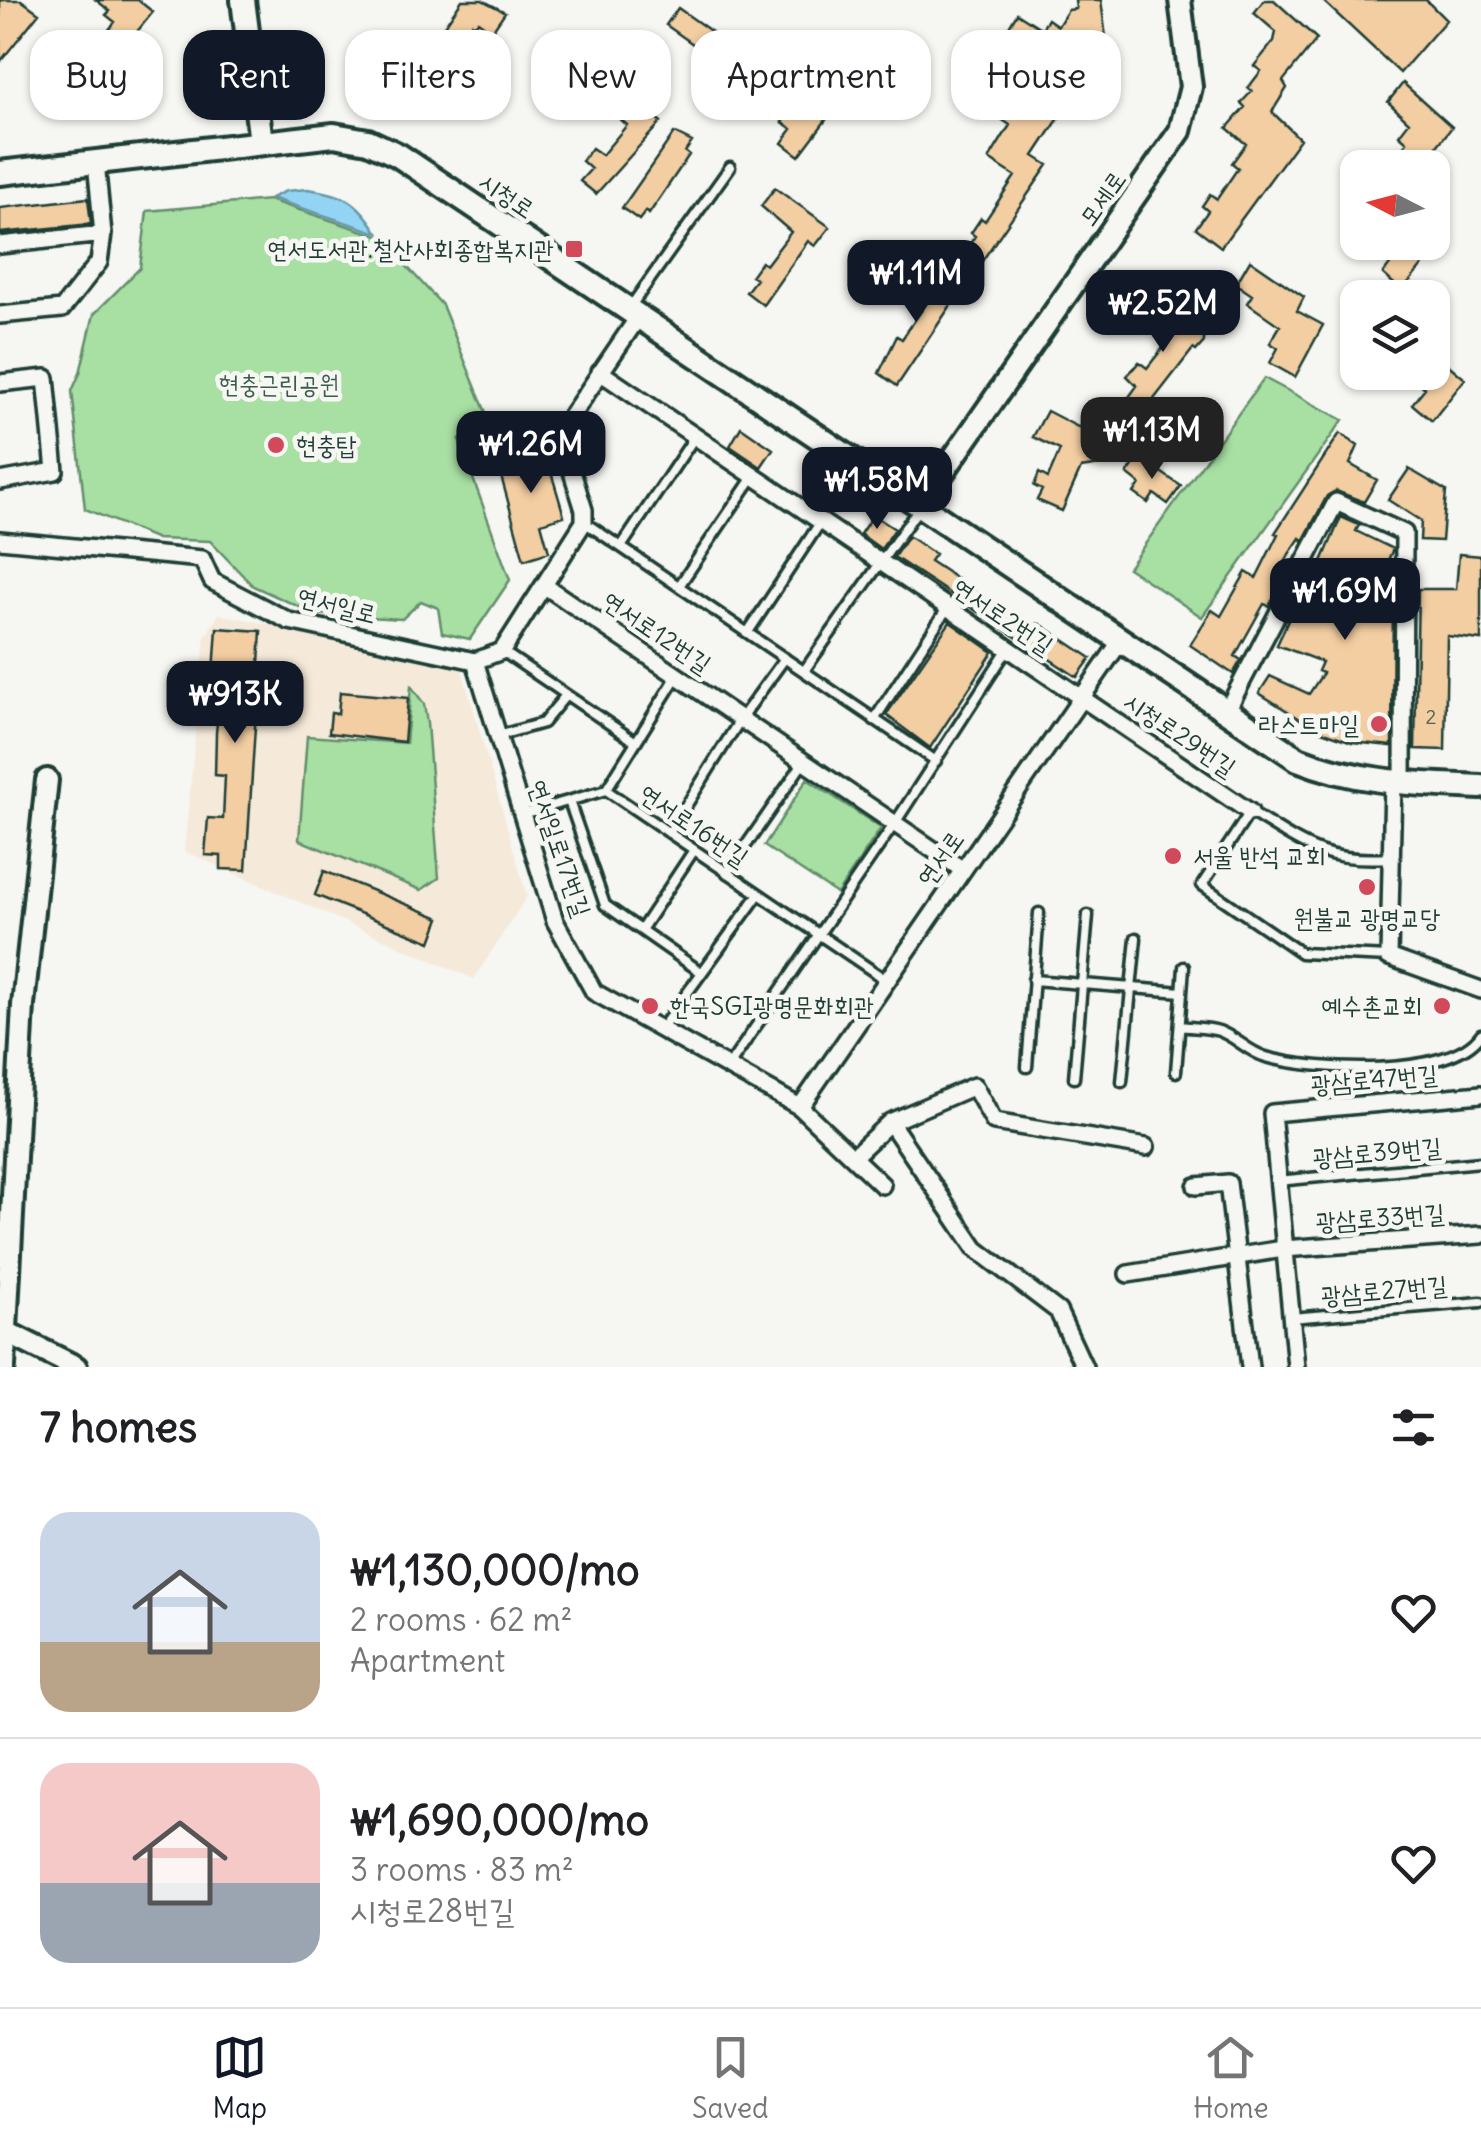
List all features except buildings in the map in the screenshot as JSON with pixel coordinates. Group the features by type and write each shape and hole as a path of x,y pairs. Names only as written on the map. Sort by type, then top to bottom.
{"main road":[{"path":"243,0 262,142"},
{"name":"시청로","path":"0,173 334,135 368,141 398,155 922,503 1298,759 1333,774 1481,787"}],"street":[{"name":"모세로","path":"922,503 1180,131 1191,87 1180,0"},
{"path":"0,315 62,309 99,262 102,234 96,162"},
{"path":"0,245 102,234"},
{"path":"475,661 502,651 584,522 584,510 562,440 565,424 634,313"},
{"name":"연서로2번길","path":"600,372 884,562 946,610 1081,697"},
{"path":"0,382 46,378 55,471 0,480"},
{"path":"1226,712 1336,502 1404,533 1389,958 1481,990"},
{"name":"연서일로","path":"0,540 202,559 212,581 289,621 475,661"},
{"name":"연서로12번길","path":"545,586 962,870"},
{"name":"연서로","path":"800,1107 1122,639"},
{"name":"연서일로17번길","path":"475,661 555,921 594,992 800,1107 882,1185"},
{"name":"시청로29번길","path":"1081,697 1250,812"},
{"path":"4,1367 2,1330 23,1005 46,780"},
{"path":"853,1157 890,1122 974,1086 994,1122 1146,1147"},
{"name":"광삼로47번길","path":"1272,1113 1481,1094"},
{"name":"광삼로33번길","path":"1272,1113 1296,1367"},
{"path":"890,1122 976,1249 1058,1311 1084,1367"},
{"path":"1196,1186 1228,1183 1250,1367"},
{"name":"광삼로33번길","path":"1128,1274 1283,1249 1481,1235"},
{"path":"2,1330 76,1367"}],"lane":[{"path":"634,313 730,168"},
{"path":"621,547 696,435"},
{"path":"678,586 755,474"},
{"path":"804,672 922,503"},
{"path":"748,632 822,520"},
{"path":"584,522 936,761"},
{"path":"874,720 946,610"},
{"path":"728,1067 895,823 1007,650"},
{"path":"502,651 636,742"},
{"path":"669,833 740,720 785,658"},
{"name":"연서로16번길","path":"521,814 606,790 677,676"},
{"path":"496,736 544,723 566,694"},
{"path":"727,872 803,763"},
{"name":"연서로16번길","path":"606,790 886,980"},
{"path":"569,800 606,904 700,972"},
{"path":"1250,812 1202,885 1301,953 1389,958"},
{"name":"시청로29번길","path":"1250,812 1312,850 1348,860 1390,858"},
{"path":"641,930 694,850"},
{"name":"연서로16번길","path":"661,1029 759,894"},
{"path":"1026,1066 1039,913"},
{"path":"1074,1078 1088,914"},
{"path":"1122,1082 1136,938"},
{"path":"1176,1072 1184,967"},
{"path":"1034,980 1182,992"},
{"path":"1180,1026 1220,1031 1250,1051 1271,1059 1372,1068 1466,1050 1481,1034"},
{"name":"광삼로39번길","path":"1277,1180 1481,1162"},
{"name":"광삼로27번길","path":"1290,1318 1481,1302"}],"shaded area":[{"path":"219,614 460,663 527,896 474,979 184,851 205,637"}],"green space":[{"name":"현충근린공원","path":"269,200 379,236 442,305 489,420 459,440 510,580 470,639 442,633 438,608 421,601 402,619 315,614 253,586 210,541 157,539 85,509 72,391 94,314 140,268 147,211"},
{"path":"1264,378 1343,420 1202,617 1128,568"},
{"path":"411,686 424,704 427,723 439,878 421,890 299,840 307,736 406,743"},
{"path":"807,779 881,828 837,894 764,846"}],"water":[{"path":"308,189 350,201 378,233 271,198 286,191"}],"place":[{"name":"연서도서관.철산사회종합복지관","path":"574,249"},
{"name":"현충탑","path":"276,445"},
{"name":"라스트마일","path":"1379,724"},
{"name":"서울 반석 교회","path":"1173,856"},
{"name":"원불교 광명교당","path":"1367,887"},
{"name":"한국SGI광명문화회관","path":"650,1006"},
{"name":"예수촌교회","path":"1442,1006"}]}
